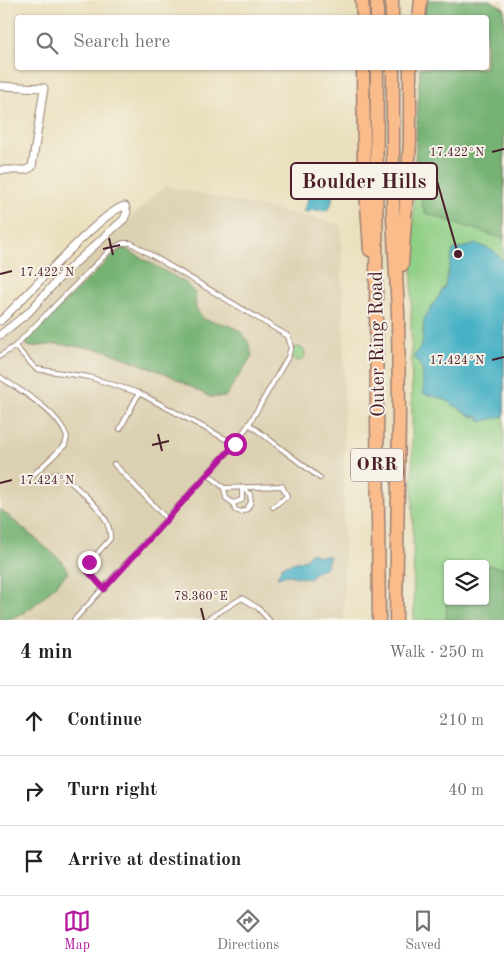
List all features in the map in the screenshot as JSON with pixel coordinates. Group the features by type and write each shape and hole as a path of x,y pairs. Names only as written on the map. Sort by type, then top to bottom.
{"highway":[{"path":"362,0 362,15"},
{"path":"377,0 377,15"},
{"path":"392,0 392,15"},
{"path":"412,0 412,15"},
{"path":"419,15 421,0"},
{"name":"ORR","path":"363,70 372,189"},
{"name":"ORR","path":"372,189 377,70"},
{"name":"Outer Ring Road","path":"392,70 393,189 399,216 396,620"},
{"name":"ORR","path":"399,216 406,189 410,142 410,70"},
{"name":"ORR","path":"410,142 417,118 418,70"},
{"name":"Outer Ring Road","path":"372,189 376,311 379,620"}],"street":[{"path":"0,86 44,88 32,167 26,170 0,170"},
{"path":"0,321 84,237 113,211 125,206 127,212 124,219 62,275 29,312 0,335"}],"lane":[{"path":"0,356 15,346 111,249 123,243 131,243 288,336 291,347 288,357 249,424 235,444 74,620"},
{"path":"15,346 36,369 89,377 139,393 235,444"},
{"path":"0,377 26,393 52,417 67,437 65,445 30,478"},
{"path":"120,429 139,393"},
{"path":"249,424 320,478"},
{"path":"114,464 166,519"},
{"path":"48,478 56,474 64,476 98,509 105,521 110,539 87,565 88,571 104,589"},
{"path":"208,474 224,488 229,502 233,503 235,510 241,512 247,509 251,502 250,494 242,486"},
{"path":"233,503 242,500 242,486"},
{"path":"224,488 282,486 287,496 273,507"},
{"path":"206,620 242,598 258,608 269,620"}],"shaded area":[{"path":"165,186 341,224 344,347 344,620 0,620 0,341 42,308 71,273"}],"green space":[{"path":"426,0 489,0 504,8 504,239 425,213 414,179 420,70 489,70 489,15 423,15"},
{"path":"489,0 504,8 504,620 414,620 411,323 414,185 420,70 489,70"},
{"path":"122,247 186,283 195,293 196,308 203,319 228,325 241,332 252,356 225,397 210,397 169,375 104,350 58,344 29,347 24,341"},
{"path":"298,347 303,349 305,354 303,359 298,361 293,359 291,354 293,349"},
{"path":"0,509 63,562 68,573 28,610 10,619 0,620"},
{"path":"489,566 504,568 504,620 446,620 447,605 489,605"}],"water":[{"path":"310,180 326,180 334,189 331,205 327,211 303,211 308,200 306,194"},
{"path":"477,244 494,251 504,261 504,416 481,422 479,417 471,416 444,399 424,394 422,369 414,356 422,345 424,319 445,286 453,250"},
{"path":"311,552 319,556 330,556 326,567 314,573 309,579 288,575 277,577 282,566 306,559"}],"place":[{"name":"Boulder Hills","path":"458,254"}],"route":[{"path":"89,562 87,565 88,571 104,589 235,444"}]}
